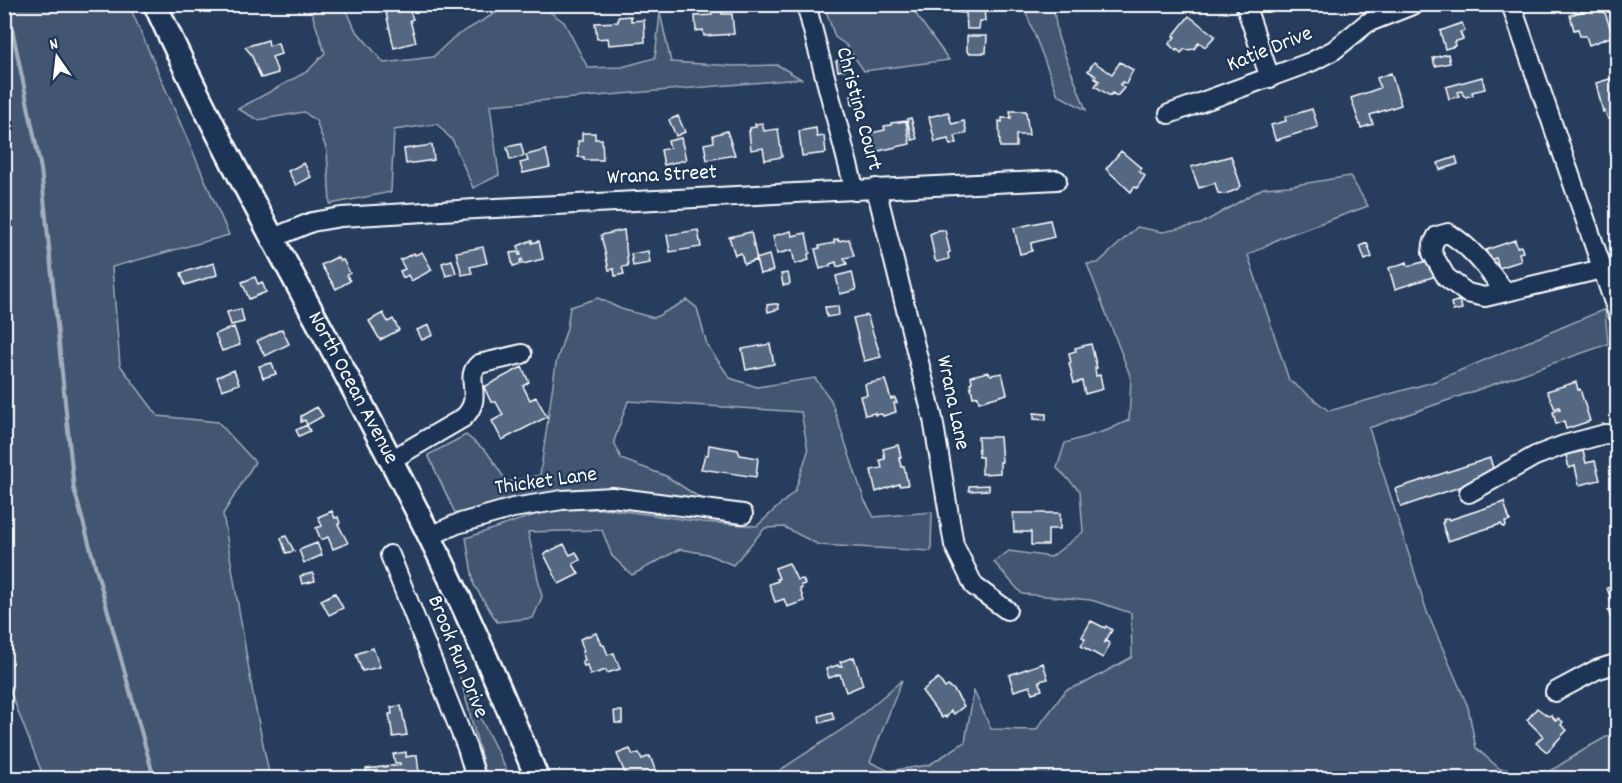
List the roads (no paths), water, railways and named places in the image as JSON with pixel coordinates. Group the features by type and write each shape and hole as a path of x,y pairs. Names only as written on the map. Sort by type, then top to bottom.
{"main road":[{"name":"North Ocean Avenue","path":"155,4 191,80 430,536 491,668 537,778"}],"street":[{"name":"Christina Court","path":"806,4 855,191"},
{"path":"1245,4 1270,78"},
{"name":"Katie Drive","path":"1169,114 1311,63 1334,50 1367,23 1415,4"},
{"path":"1511,4 1617,314"},
{"name":"Wrana Street","path":"273,238 312,222 341,217 475,208 1057,180"},
{"name":"Wrana Lane","path":"876,188 933,419 954,545 974,586 1007,609"},
{"path":"1505,292 1602,268"},
{"path":"391,460 470,412 474,404 473,374 479,364 522,354"},
{"path":"1469,493 1534,456 1605,434 1617,435"},
{"name":"Thicket Lane","path":"430,536 457,524 513,508 562,500 612,497 744,514"},
{"name":"Brook Run Drive","path":"390,555 467,748 476,778"},
{"path":"1555,692 1596,670 1617,663"}],"waterway":[{"path":"7,4 41,169 74,489 154,778"}]}
